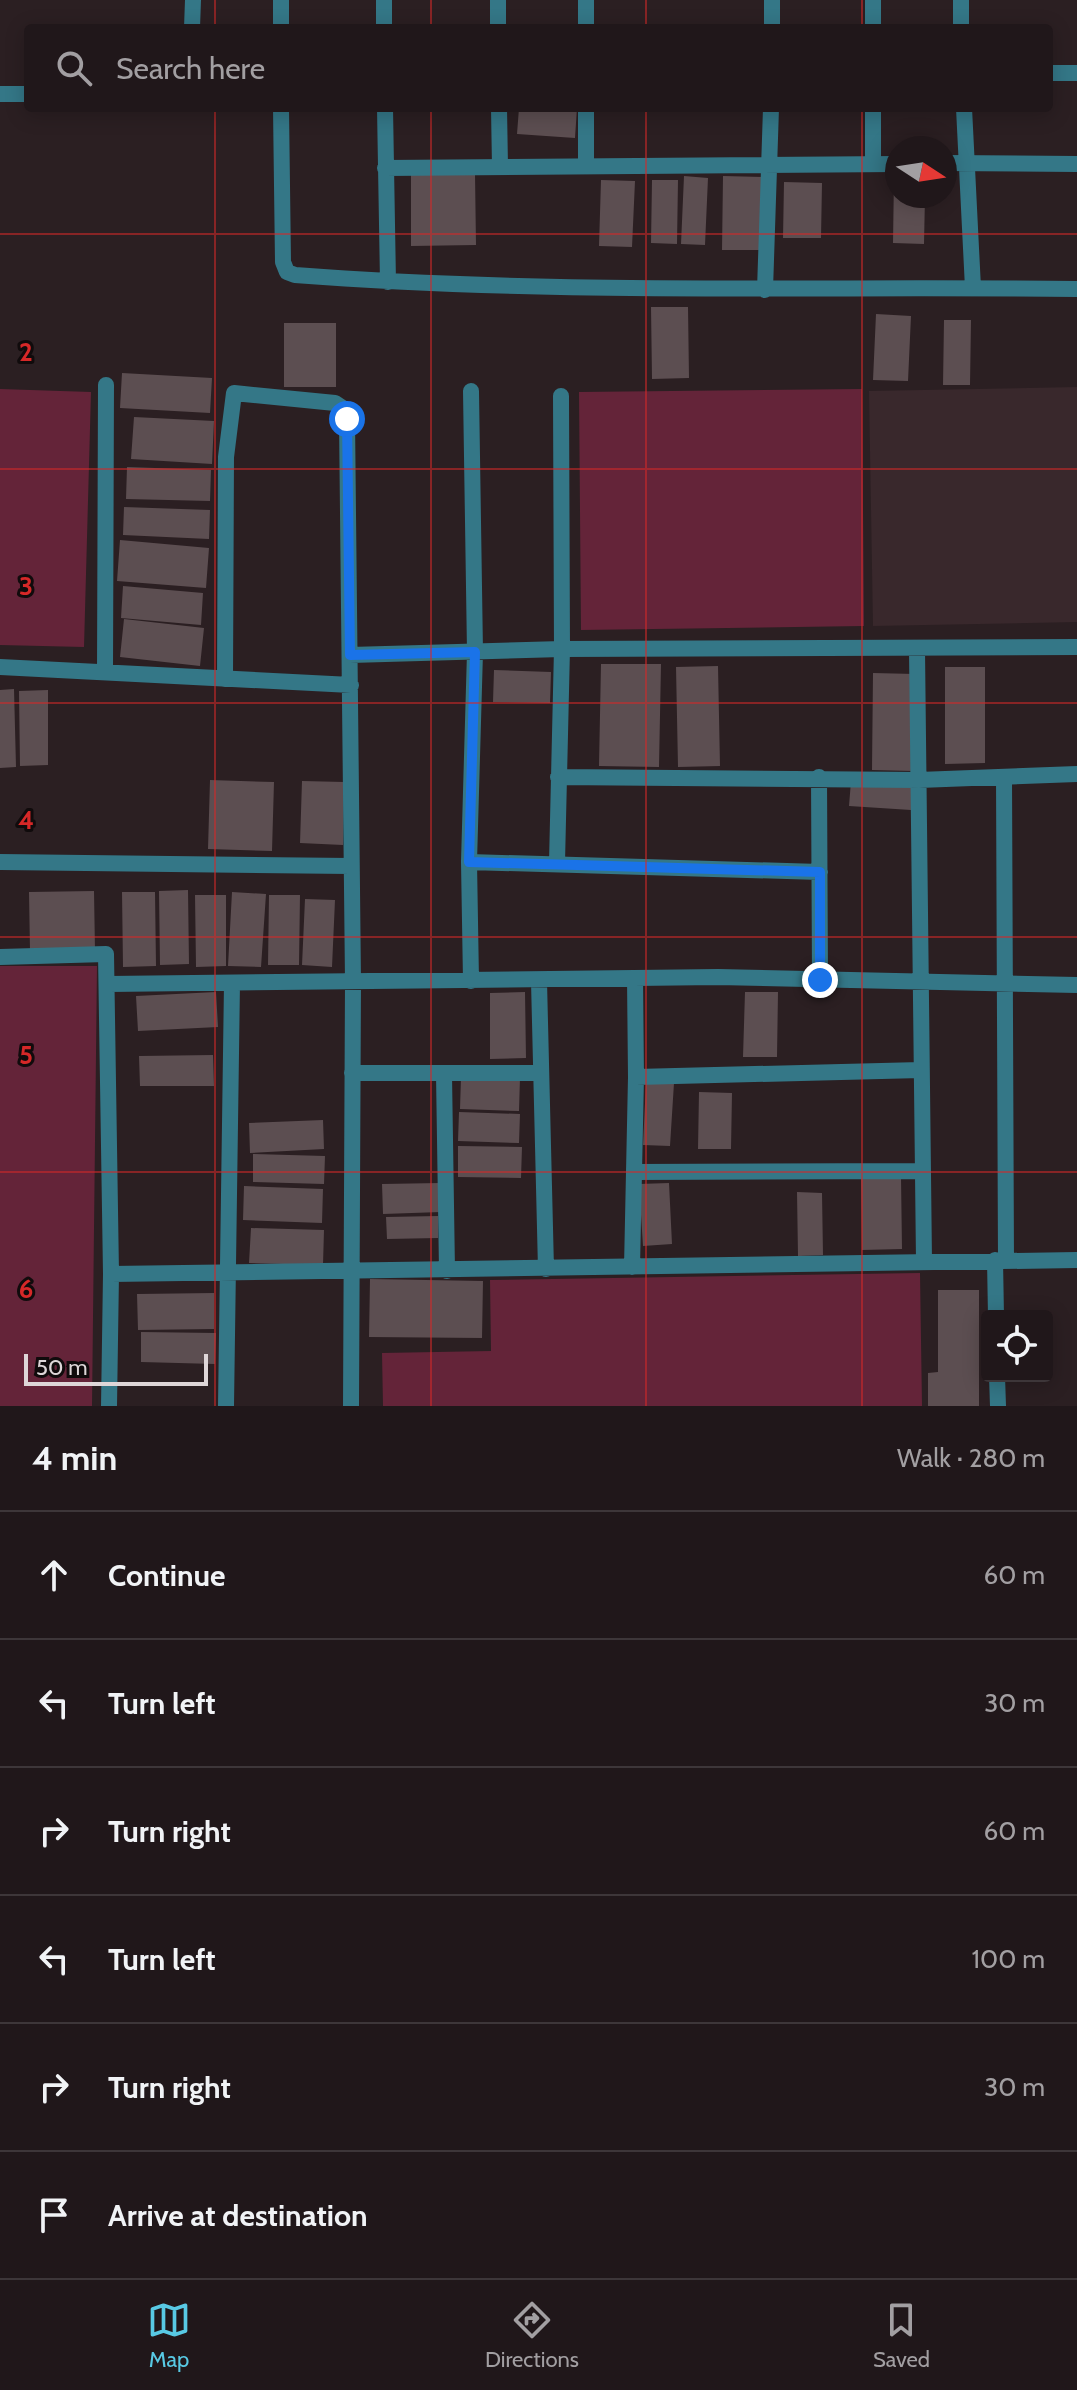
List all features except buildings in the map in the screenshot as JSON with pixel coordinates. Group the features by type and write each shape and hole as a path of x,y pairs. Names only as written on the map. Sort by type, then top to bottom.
{"street":[{"path":"192,24 193,0"},
{"path":"281,0 281,24"},
{"path":"384,0 384,24"},
{"path":"498,0 498,24"},
{"path":"586,0 586,24"},
{"path":"772,0 772,24"},
{"path":"873,0 873,24"},
{"path":"961,0 961,24"},
{"path":"1053,73 1077,73"},
{"path":"0,94 24,94"},
{"path":"281,112 283,262 287,272 388,282 765,290 1077,289"},
{"path":"385,112 388,282"},
{"path":"499,112 500,167"},
{"path":"586,112 586,166"},
{"path":"765,290 771,112"},
{"path":"873,112 873,164"},
{"path":"964,112 973,288"},
{"path":"957,163 1077,164"},
{"path":"385,168 885,164"},
{"path":"105,672 106,385"},
{"path":"471,391 475,652 469,862 471,981"},
{"path":"225,679 226,457 234,393 335,403 344,409 351,685 351,1406"},
{"path":"557,863 562,649 561,396"},
{"path":"350,655 562,649 1077,647"},
{"path":"917,650 924,1261"},
{"path":"0,667 351,685"},
{"path":"558,777 919,780 1077,774"},
{"path":"819,777 820,980"},
{"path":"996,1310 1005,983 1004,777"},
{"path":"0,862 351,866"},
{"path":"469,862 820,872"},
{"path":"0,957 106,954 109,984 111,1274 109,1406"},
{"path":"109,984 635,978 1077,985"},
{"path":"632,1267 635,978"},
{"path":"539,981 546,1269"},
{"path":"226,1406 232,983"},
{"path":"636,1077 921,1070"},
{"path":"352,1073 541,1073"},
{"path":"444,1074 447,1271"},
{"path":"634,1172 923,1171"},
{"path":"111,1274 351,1273 1077,1260"},
{"path":"997,1382 998,1406"}],"shaded area":[{"path":"1077,387 1077,622 873,626 869,391"},
{"path":"0,389 91,392 84,647 0,645"},
{"path":"862,389 864,626 581,630 579,392"},
{"path":"0,966 97,966 92,1406 0,1406"},
{"path":"920,1273 922,1406 383,1406 382,1353 491,1351 490,1280"}],"route":[{"path":"347,419 350,655 475,652 469,862 820,872 820,980"}]}
